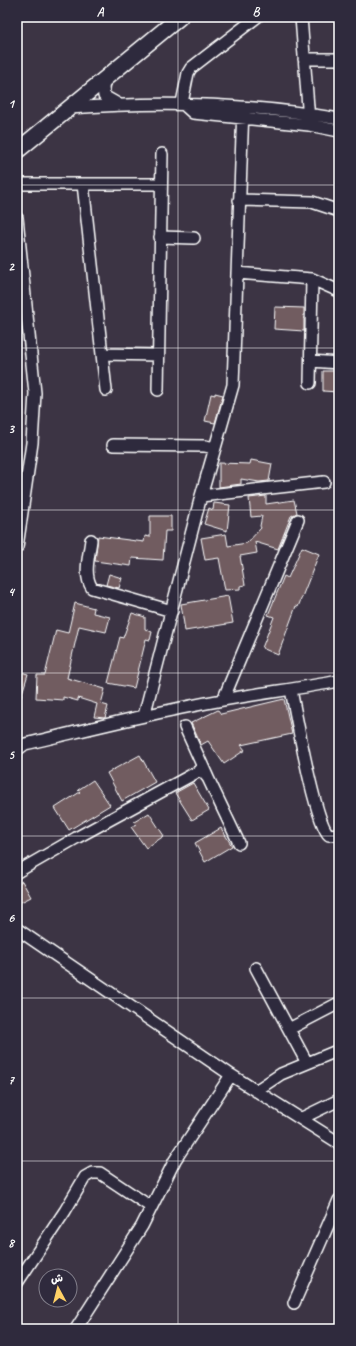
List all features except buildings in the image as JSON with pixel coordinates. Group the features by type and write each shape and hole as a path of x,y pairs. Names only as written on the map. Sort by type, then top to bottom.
{"street":[{"path":"17,151 180,17"},
{"path":"182,103 188,73 191,68 257,17"},
{"path":"302,17 309,126"},
{"path":"304,59 339,59"},
{"path":"105,78 103,88 104,96 118,104"},
{"path":"69,108 118,104 182,103 193,113 308,114 339,119"},
{"path":"242,113 339,131"},
{"path":"144,716 201,496 233,385 242,113"},
{"path":"158,390 162,154"},
{"path":"17,184 161,184"},
{"path":"82,184 106,390"},
{"path":"239,200 312,202 339,210"},
{"path":"17,218 35,393 32,444 19,513 17,547"},
{"path":"160,237 194,238"},
{"path":"237,273 312,280 339,291"},
{"path":"310,383 312,280"},
{"path":"102,354 158,355"},
{"path":"310,361 339,363"},
{"path":"113,445 205,446 215,448"},
{"path":"201,496 324,482"},
{"path":"223,700 298,520"},
{"path":"91,540 87,580 92,588 172,611"},
{"path":"17,750 25,744 144,716 223,700 339,681"},
{"path":"291,690 310,780 320,818 328,835 339,834"},
{"path":"185,727 239,843"},
{"path":"17,872 194,772 203,772 208,778"},
{"path":"17,929 231,1075 302,1118 339,1143"},
{"path":"256,968 306,1063"},
{"path":"289,1029 339,1003"},
{"path":"257,1090 281,1074 339,1050"},
{"path":"76,1329 97,1294 110,1278 151,1207 178,1154 231,1075"},
{"path":"302,1118 339,1100"},
{"path":"17,1283 65,1211 84,1177 92,1173 100,1173 151,1207"},
{"path":"294,1303 339,1200"}]}
